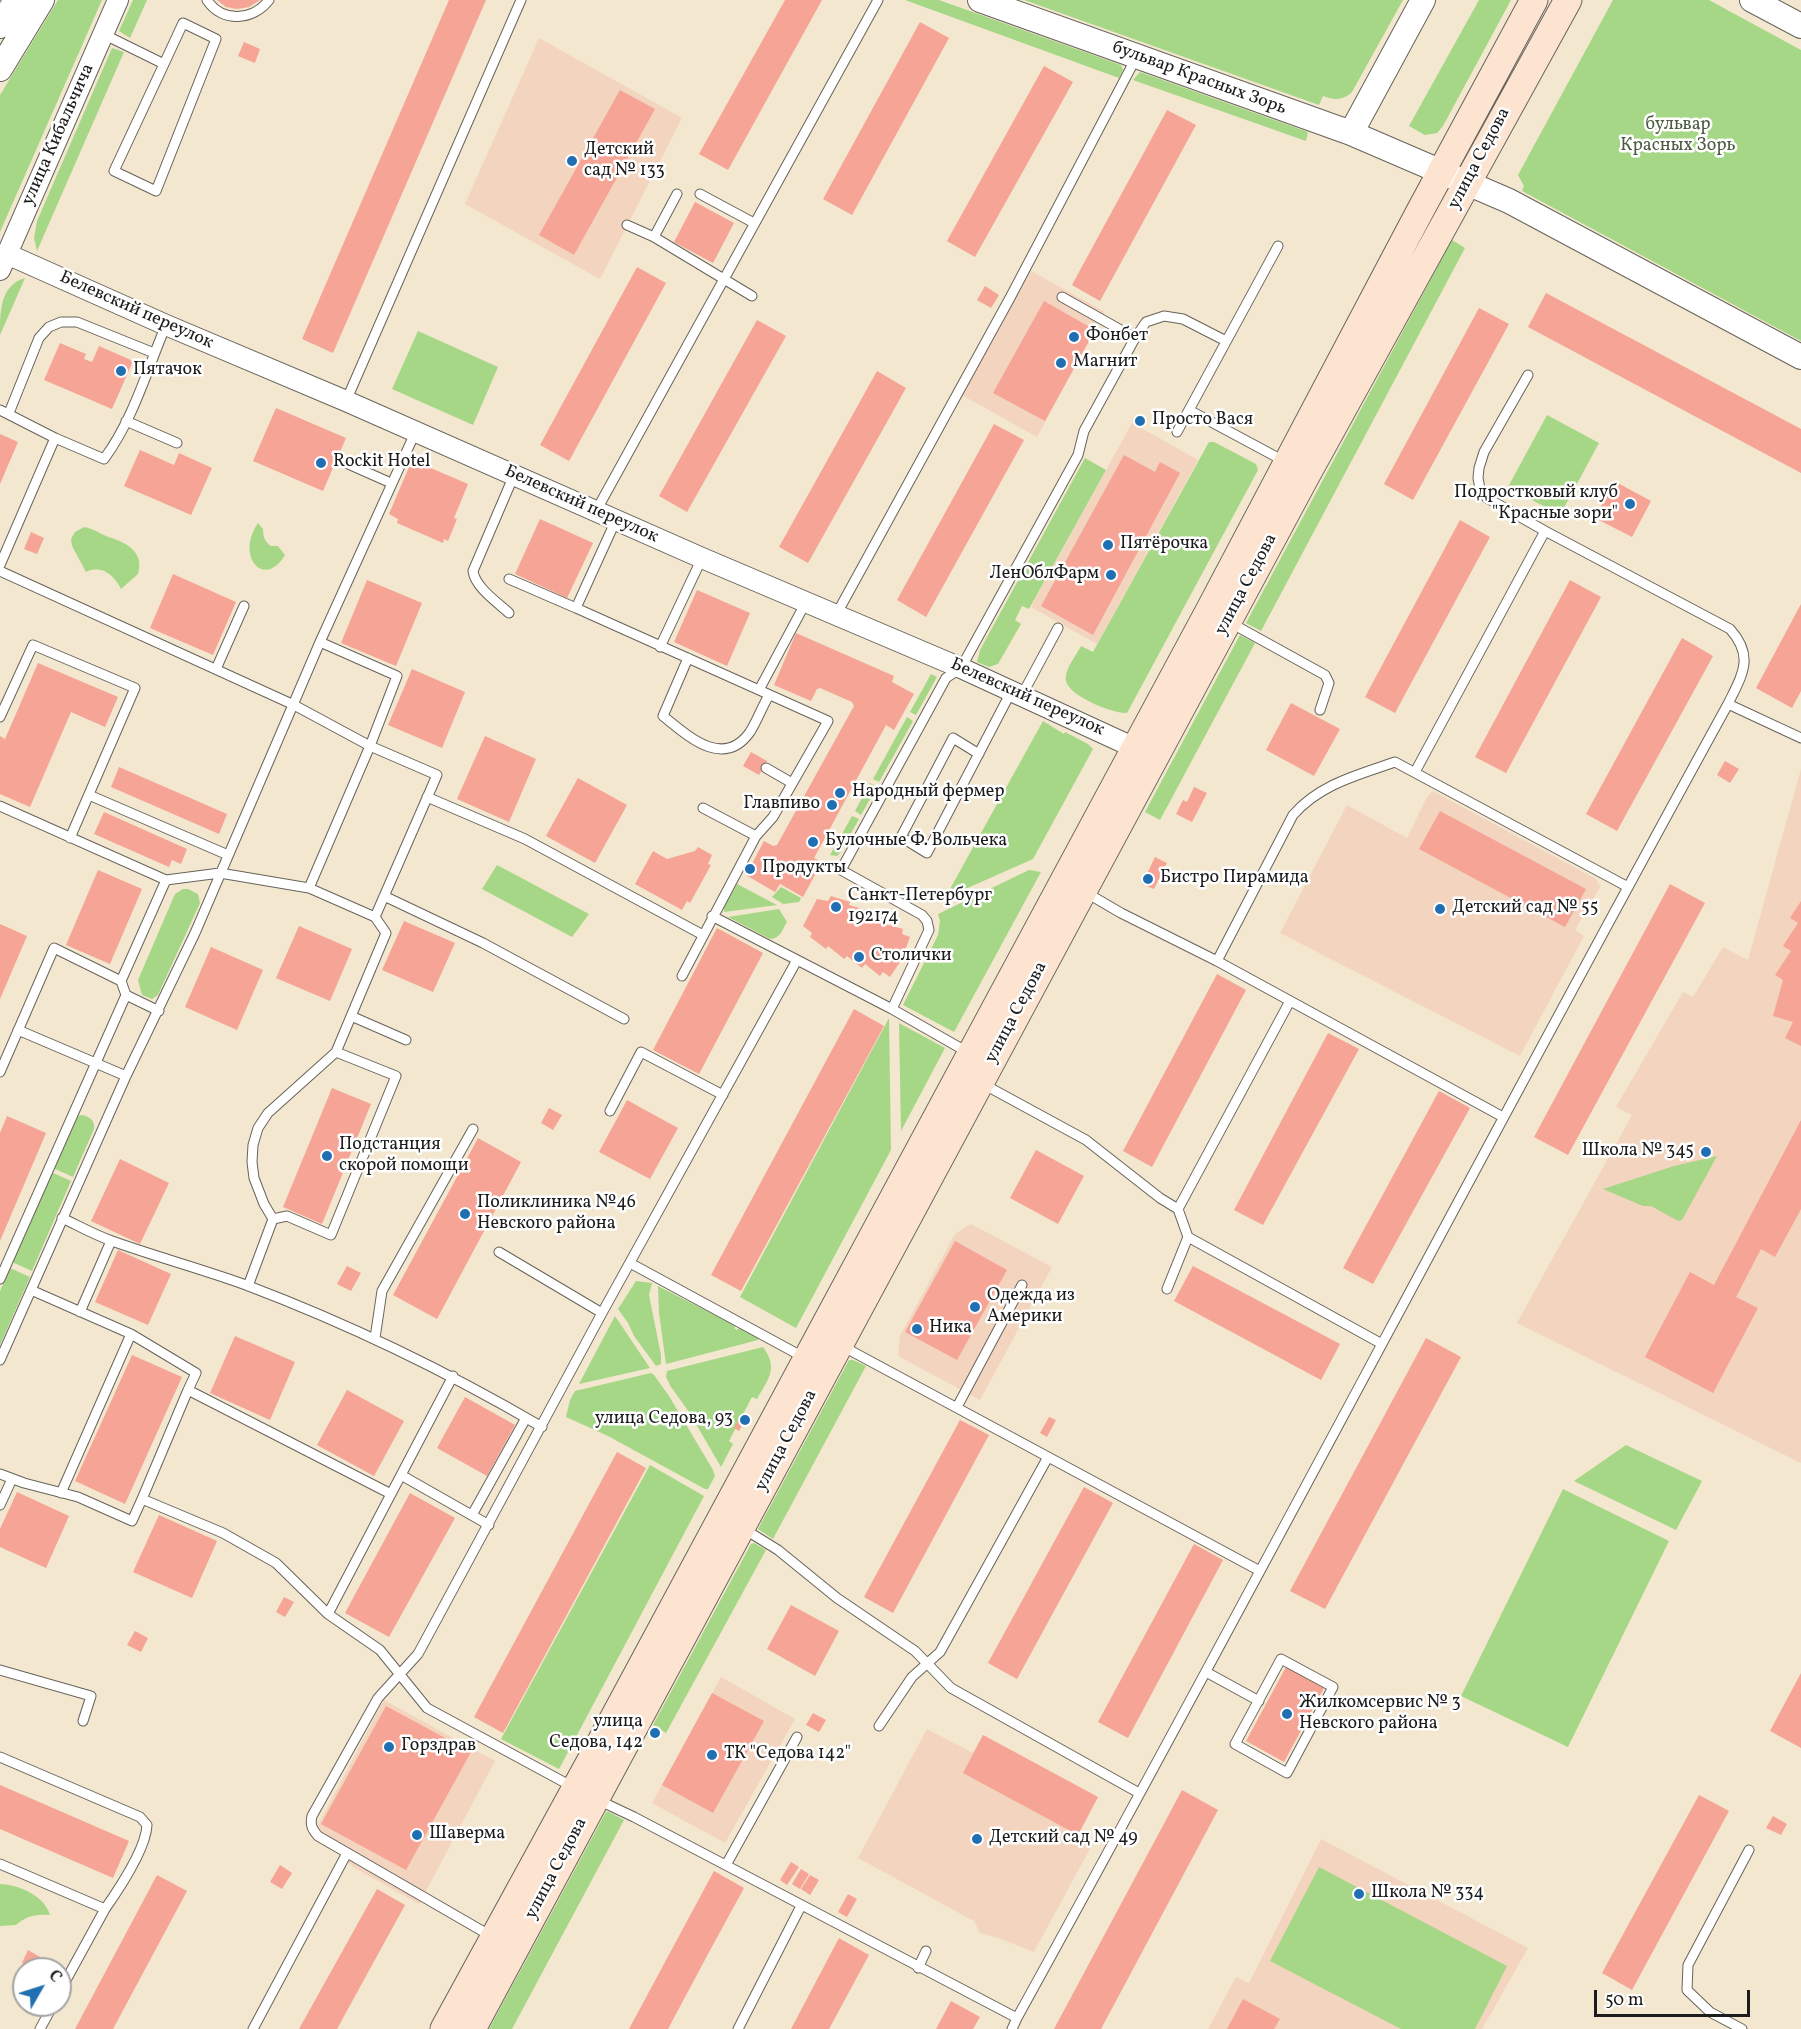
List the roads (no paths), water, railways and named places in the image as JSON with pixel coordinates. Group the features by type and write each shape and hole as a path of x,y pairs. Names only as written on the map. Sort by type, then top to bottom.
{"main road":[{"name":"улица Седова","path":"1298,469 1441,171 1534,0"},
{"name":"улица Седова","path":"444,2029 504,1944 1298,469 1467,183 1568,0"},
{"name":"улица Седова","path":"472,2029 504,1944"}],"street":[{"path":"0,26 16,0"},
{"path":"0,69 42,0"},
{"name":"улица Кибальчича","path":"4,262 118,0"},
{"name":"бульвар Красных Зорь","path":"980,0 1351,133 1441,171 1509,201 1801,357"},
{"path":"1351,133 1423,0"},
{"path":"1752,0 1801,26"},
{"name":"Белевский переулок","path":"4,262 166,325 346,401 702,558 1017,692 1145,752"}],"lane":[{"path":"207,0 211,6 223,14 237,17 252,15 264,7 269,0"},
{"path":"346,401 521,0"},
{"path":"596,511 878,0"},
{"path":"183,23 216,39 156,191 114,171 164,64 183,23"},
{"path":"103,34 164,64"},
{"path":"836,615 1011,296 1137,56"},
{"path":"654,237 677,194"},
{"path":"700,194 754,223"},
{"path":"627,225 654,237 752,296"},
{"path":"1177,432 1278,246"},
{"path":"1062,297 1135,338"},
{"path":"892,1009 929,930 927,921 922,915 840,870 946,678 961,668 1078,455 1084,432 1146,322 1164,316 1183,319 1226,340"},
{"path":"154,353 76,322 61,322 49,327 39,338 5,411 55,438 104,459 126,421 166,325"},
{"path":"1012,2029 1728,704 1745,665 1740,639 1730,629 1545,531 1487,498 1480,489 1479,468 1484,452 1528,375"},
{"path":"1189,410 1298,469"},
{"path":"126,421 177,443"},
{"path":"0,1360 126,1076 195,933 320,642 390,483 415,433"},
{"path":"0,565 55,438"},
{"path":"339,460 390,483"},
{"path":"509,614 480,585 473,571 514,476"},
{"path":"576,608 616,520"},
{"path":"1415,772 1545,531"},
{"path":"660,646 702,558"},
{"path":"0,571 294,705 370,746 436,775 375,917"},
{"path":"509,579 828,721 773,817 756,836 682,975"},
{"path":"759,690 806,602"},
{"path":"216,669 244,606"},
{"path":"1218,616 1325,675 1329,683 1320,710"},
{"path":"978,754 953,738 900,837 927,853 978,754 1058,628"},
{"path":"309,888 370,746 397,676 320,642"},
{"path":"0,717 33,645 135,688 70,838"},
{"path":"688,658 663,716 706,747 721,750 733,747 742,741 750,732 769,695"},
{"path":"1728,704 1801,738"},
{"path":"1217,961 1293,815 1300,807 1326,787 1395,762 1628,887"},
{"path":"766,768 792,783"},
{"path":"89,795 228,855"},
{"path":"427,797 525,839 703,935"},
{"path":"0,806 166,880 220,873 309,888 375,917 386,933 336,1052 268,1113 258,1128 253,1145 253,1170 264,1204 273,1220"},
{"path":"703,808 756,836"},
{"path":"121,981 166,880"},
{"path":"1074,885 1121,913 1217,961 1503,1117"},
{"path":"384,896 483,943 624,1018"},
{"path":"712,916 892,1009 975,1068 1086,1140 1160,1198 1178,1209 1188,1237 1382,1344"},
{"path":"0,1072 54,948 121,981 126,994 159,1011"},
{"path":"504,1944 318,1836 313,1830 312,1816 378,1698 418,1654 602,1313 797,960"},
{"path":"0,1279 126,994"},
{"path":"1178,1209 1290,1001"},
{"path":"351,1016 406,1040"},
{"path":"18,1030 126,1076"},
{"path":"273,1220 287,1216 331,1235 396,1076 336,1052"},
{"path":"610,1112 641,1052 723,1095"},
{"path":"375,1338 382,1291 473,1129"},
{"path":"62,1218 111,1241 188,1264 248,1286 375,1338 453,1376 542,1427"},
{"path":"248,1286 273,1220"},
{"path":"1167,1289 1188,1237"},
{"path":"80,1312 111,1241"},
{"path":"499,1252 602,1313"},
{"path":"630,1263 815,1364"},
{"path":"957,1407 1022,1285"},
{"path":"0,1474 78,1497 132,1521 196,1373 131,1335 31,1290"},
{"path":"61,1493 131,1335"},
{"path":"829,1339 1260,1571"},
{"path":"328,1614 453,1376"},
{"path":"188,1390 391,1494"},
{"path":"472,1515 526,1418"},
{"path":"879,1726 912,1677 940,1652 1048,1457"},
{"path":"401,1475 489,1525"},
{"path":"0,1505 12,1479"},
{"path":"142,1499 223,1533 276,1563 328,1614 380,1650 427,1708 585,1794 634,1817 1017,2018"},
{"path":"731,1522 778,1550 837,1598 915,1651 951,1688 1139,1793"},
{"path":"1281,1659 1333,1687 1287,1773 1235,1744 1259,1701 1281,1659"},
{"path":"0,1670 91,1696 83,1721"},
{"path":"1206,1672 1259,1701"},
{"path":"726,1865 797,1737"},
{"path":"0,1757 140,1817 147,1825 146,1835 121,1886 105,1909 72,1969"},
{"path":"1742,2029 1710,2012 1687,1990 1688,1965 1749,1850"},
{"path":"253,2029 347,1853"},
{"path":"0,1864 105,1909"},
{"path":"738,2029 801,1906"},
{"path":"918,1968 926,1951"}],"place":[{"name":"Детский сад № 133","path":"572,161"},
{"name":"Фонбет","path":"1074,337"},
{"name":"Магнит","path":"1061,363"},
{"name":"Пятачок","path":"121,371"},
{"name":"Просто Вася","path":"1140,421"},
{"name":"Rockit Hotel","path":"321,463"},
{"name":"Подростковый клуб \"Красные зори\"","path":"1630,504"},
{"name":"Пятёрочка","path":"1108,545"},
{"name":"ЛенОблФарм","path":"1111,575"},
{"name":"Народный фермер","path":"840,793"},
{"name":"Главпиво","path":"832,805"},
{"name":"Булочные Ф. Вольчека","path":"813,842"},
{"name":"Продукты","path":"750,869"},
{"name":"Бистро Пирамида","path":"1148,879"},
{"name":"Санкт-Петербург 192174","path":"836,907"},
{"name":"Детский сад № 55","path":"1440,909"},
{"name":"Столички","path":"859,957"},
{"name":"Школа № 345","path":"1706,1152"},
{"name":"Подстанция скорой помощи","path":"327,1156"},
{"name":"Поликлиника №46 Невского района","path":"465,1214"},
{"name":"Одежда из Америки","path":"975,1307"},
{"name":"Ника","path":"917,1329"},
{"name":"улица Седова, 93","path":"745,1420"},
{"name":"Жилкомсервис № 3 Невского района","path":"1287,1714"},
{"name":"улица Седова, 142","path":"655,1733"},
{"name":"Горздрав","path":"389,1747"},
{"name":"ТК \"Седова 142\"","path":"712,1755"},
{"name":"Шаверма","path":"417,1835"},
{"name":"Детский сад № 49","path":"977,1839"},
{"name":"Школа № 334","path":"1359,1894"}]}
